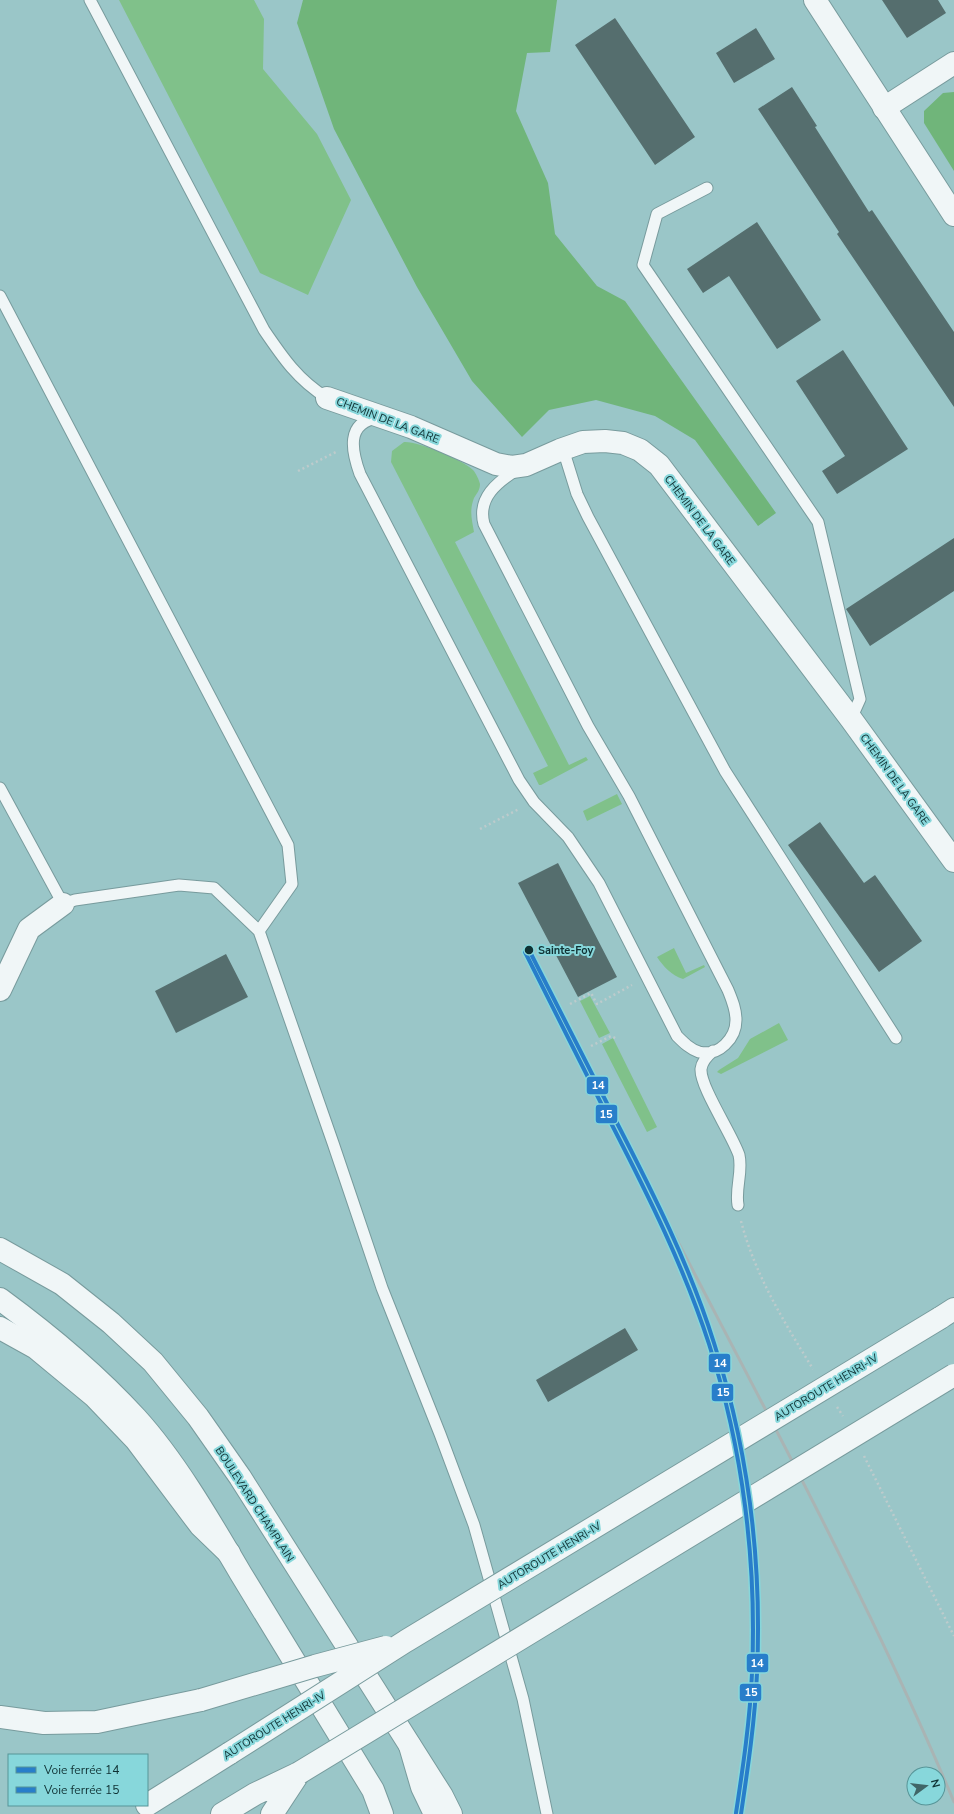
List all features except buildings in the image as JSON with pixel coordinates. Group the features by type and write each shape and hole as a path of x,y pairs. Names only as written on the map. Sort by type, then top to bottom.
{"main road":[{"path":"815,0 954,215"},
{"path":"884,108 954,63"},
{"name":"CHEMIN DE LA GARE","path":"327,398 387,418 496,464 512,468 526,465 583,442 605,441 623,443 640,450 659,464 851,719 954,861"},
{"path":"0,990 29,930 63,904"},
{"name":"BOULEVARD CHAMPLAIN","path":"0,1249 62,1284 111,1323 153,1362 198,1417 240,1478 442,1796 450,1814"},
{"path":"0,1299 49,1336 85,1366 137,1419 173,1466 229,1553 373,1790 382,1814"},
{"name":"AUTOROUTE HENRI-IV","path":"148,1804 406,1641 947,1313"},
{"path":"0,1328 36,1348 94,1396 136,1440 200,1525 229,1553"},
{"path":"222,1814 255,1794 299,1773 954,1375"},
{"path":"0,1717 44,1723 97,1722 201,1700 406,1641"},
{"path":"410,1746 422,1787 435,1814"},
{"path":"272,1814 299,1773"},
{"name":"AUTOROUTE HENRI-IV","path":"132,1814 145,1806"}],"lane":[{"path":"90,0 264,330 297,375 311,388 327,398"},
{"path":"707,188 657,214 643,265 818,522 860,699 851,719"},
{"path":"0,296 288,845 292,884 259,931"},
{"path":"387,418 377,418 364,422 354,434 353,443 355,459 360,474 519,780 534,802 568,837 579,852 612,907 677,1036 688,1047 694,1050 706,1053 713,1051"},
{"path":"563,449 575,487 588,517 724,771 896,1038"},
{"path":"526,465 502,480 488,493 483,506 484,524 588,726 629,796 728,990 736,1012 735,1031 727,1043 713,1051 705,1058 701,1070 708,1091 739,1155 741,1164 736,1189 738,1205"},
{"path":"0,788 63,904 75,900 179,885 214,888 259,931 309,1071 382,1288 440,1434 474,1525 523,1699 547,1814"}],"path":[{"path":"298,471 353,443"},
{"path":"480,829 534,802"},
{"path":"570,1004 591,993 597,1004 647,978"},
{"path":"591,1046 611,1036 617,1038"}],"green space":[{"path":"119,0 254,0 264,19 263,69 317,134 351,200 308,295 260,273"},
{"path":"303,0 557,0 550,52 527,53 516,111 548,183 555,234 597,286 625,301 776,513 758,526 695,440 655,416 596,400 549,410 522,437 472,381 417,287 334,129 297,23"},
{"path":"954,92 954,171 924,123 924,111 943,93"},
{"path":"404,442 429,448 460,461 473,470 480,484 472,503 471,511 474,532 455,542 569,765 586,757 588,760 541,785 539,785 533,773 548,766 391,462 392,451"},
{"path":"617,794 622,804 587,821 583,811"},
{"path":"674,948 686,973 704,965 705,967 683,979 675,976 657,957"},
{"path":"590,996 610,1033 599,1038 580,1001"},
{"path":"779,1023 788,1040 721,1074 717,1072 738,1058 750,1039"},
{"path":"613,1038 657,1127 647,1132 602,1044"}],"railway":[{"path":"648,1184 846,1567 920,1723 954,1802"}],"rail line":[{"name":"14","path":"529,950 644,1175 670,1230 694,1286 726,1383 744,1465 755,1548 757,1590 758,1631 755,1708 741,1814"},
{"name":"15","path":"525,952 638,1177 677,1259 709,1344 731,1424 739,1465 750,1548 753,1632 750,1708 736,1813"}],"place":[{"name":"Sainte-Foy","path":"529,950"}]}
